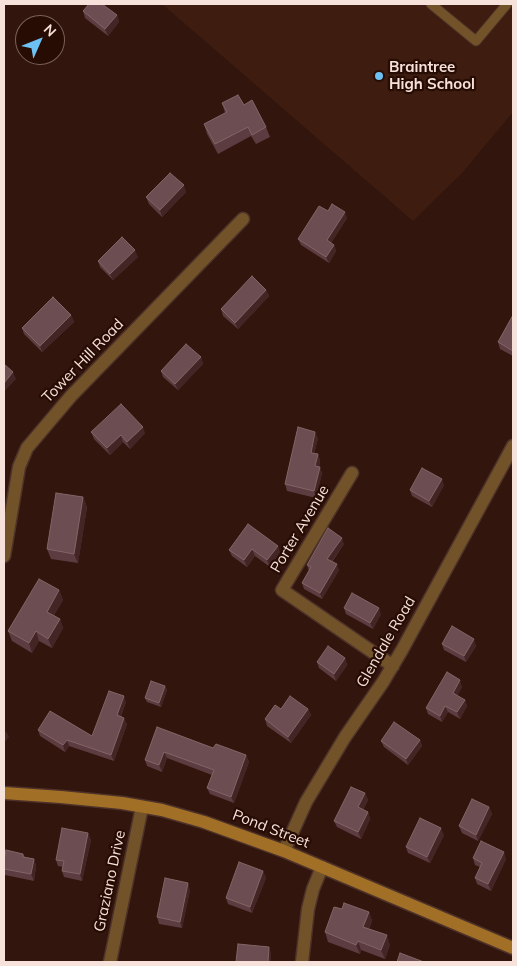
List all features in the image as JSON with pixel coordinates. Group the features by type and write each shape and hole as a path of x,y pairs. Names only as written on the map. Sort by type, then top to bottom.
{"main road":[{"name":"Pond Street","path":"4,793 92,799 142,807 204,822 284,851 513,948"}],"street":[{"name":"Tower Hill Road","path":"4,556 19,466 27,448 71,396 243,219"},
{"name":"Glendale Road","path":"284,851 311,794 345,737 392,666 513,446"},
{"name":"Porter Avenue","path":"352,473 282,590 392,666"},
{"name":"Graziano Drive","path":"110,962 142,807"},
{"path":"302,962 308,909 313,889 322,867"}],"lane":[{"path":"431,4 476,41 507,4"}],"shaded area":[{"name":"Braintree High School","path":"162,4 513,4 513,112 463,172 413,221"}],"building":[{"path":"89,4 102,4 117,15 105,29 83,11"},
{"path":"238,95 244,105 252,100 266,127 252,135 248,127 215,144 204,124 227,112 222,103"},
{"path":"170,173 184,185 160,210 146,197"},
{"path":"332,204 345,212 327,240 334,245 326,257 298,239 319,206 328,211"},
{"path":"122,237 135,250 110,274 98,261"},
{"path":"252,276 266,290 235,323 221,309"},
{"path":"53,297 71,315 40,346 22,328"},
{"path":"513,315 513,351 498,342"},
{"path":"186,344 201,357 175,384 161,371"},
{"path":"4,364 13,372 4,383"},
{"path":"121,404 143,427 127,442 121,435 107,448 91,432"},
{"path":"298,427 315,432 311,453 318,454 315,466 320,467 314,491 285,484"},
{"path":"422,468 442,479 429,501 410,490"},
{"path":"56,493 83,497 74,554 47,549"},
{"path":"248,524 278,546 267,560 252,549 244,560 229,550"},
{"path":"328,528 342,538 327,559 337,564 320,593 302,583 311,567 307,565"},
{"path":"39,579 59,590 47,612 60,619 48,639 36,631 29,643 8,631"},
{"path":"352,593 379,608 370,623 344,608"},
{"path":"452,626 474,639 464,656 442,644"},
{"path":"328,646 345,658 334,674 317,662"},
{"path":"447,672 460,680 453,693 465,700 457,712 445,706 440,716 426,708"},
{"path":"151,681 165,686 159,703 145,698"},
{"path":"109,691 124,696 117,715 124,718 111,755 67,740 63,745 38,730 50,711 92,736"},
{"path":"290,696 308,709 288,737 265,719 275,705 281,709"},
{"path":"394,722 420,740 406,759 381,741"},
{"path":"157,727 213,748 216,744 246,755 231,797 207,788 214,770 164,752 159,765 145,760"},
{"path":"351,787 365,793 358,807 368,812 358,832 334,821"},
{"path":"472,799 489,807 476,835 459,826"},
{"path":"420,818 441,828 427,857 406,847"},
{"path":"62,828 88,833 80,874 62,871 64,861 56,860"},
{"path":"481,841 504,852 488,884 475,878 482,863 473,858"},
{"path":"6,850 34,859 31,874 4,869"},
{"path":"239,862 263,871 250,907 226,898"},
{"path":"165,878 188,883 180,922 157,917"},
{"path":"344,903 369,912 363,927 387,935 381,950 358,941 356,945 325,932 334,907 342,909"},
{"path":"238,944 269,947 268,962 236,962"},
{"path":"400,953 424,962 397,962"}],"place":[{"name":"Braintree High School","path":"379,76"}]}
